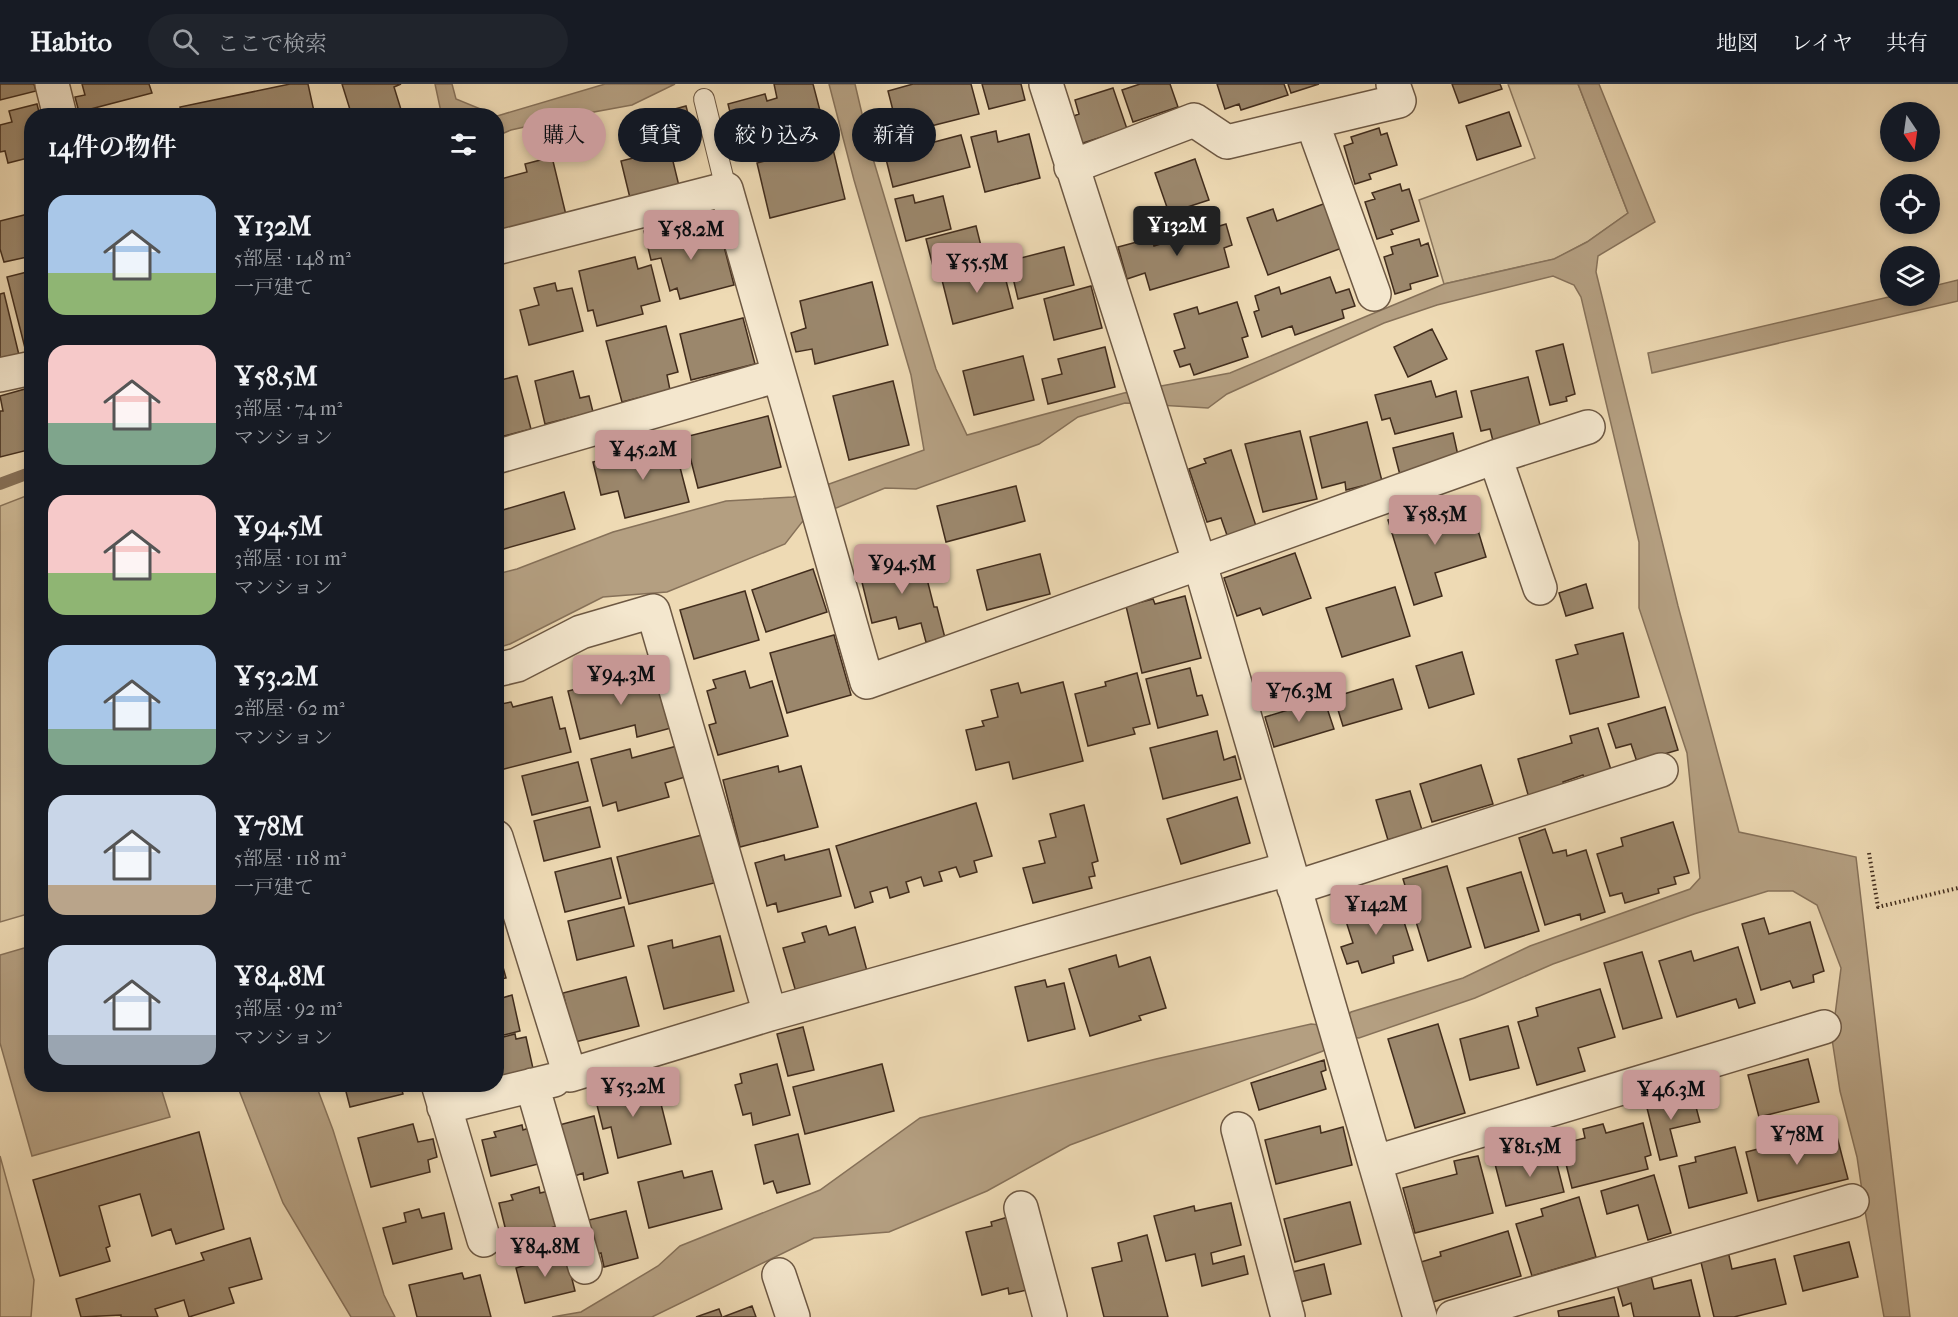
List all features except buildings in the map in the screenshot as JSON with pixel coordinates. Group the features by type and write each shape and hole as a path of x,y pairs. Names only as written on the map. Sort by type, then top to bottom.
{"street":[{"path":"52,84 58,108"},
{"path":"1046,84 1200,564 1420,1317"},
{"path":"1071,167 1194,120 1227,142 1399,101 1393,84"},
{"path":"1311,122 1374,294"},
{"path":"504,246 726,189 867,682 1495,458 1588,428"},
{"path":"0,375 24,370"},
{"path":"504,455 779,375"},
{"path":"1495,458 1540,588"},
{"path":"504,668 517,665 581,632 653,611 770,1014"},
{"path":"504,1088 532,1085 570,1076 770,1014 1291,879 1661,770"},
{"path":"504,863 570,1076"},
{"path":"1376,1162 1824,1027"},
{"path":"532,1085 585,1267"},
{"path":"474,1092 441,1096 484,1240"},
{"path":"1238,1129 1288,1317"},
{"path":"1453,1317 1852,1201"},
{"path":"1021,1208 1050,1317"},
{"path":"779,1275 793,1317"}],"lane":[{"path":"704,99 726,189"}],"path":[{"path":"1869,853 1878,907 1958,888"}],"shaded area":[{"path":"435,84 452,84 456,99 478,108 440,108"},
{"path":"605,84 675,84 632,105 606,110 524,108"},
{"path":"829,84 855,84 861,108 852,108 852,162 874,162 936,369 967,435 1124,393 1230,373 1444,284 1554,259 1587,242 1628,213 1578,84 1599,84 1655,222 1598,256 1596,272 1678,606 1739,832 1856,857 1910,1317 1884,1317 1857,1157 1840,1091 1832,1039 1841,968 1817,905 1793,891 1768,891 1694,914 1553,964 1475,998 1359,1038 1340,1040 1323,1051 1070,1145 987,1191 889,1232 814,1238 652,1317 552,1317 581,1312 658,1266 680,1246 820,1190 920,1118 1156,1059 1311,1024 1333,1023 1343,1019 1351,1012 1463,978 1530,946 1690,889 1700,878 1687,753 1639,608 1639,542 1581,297 1574,285 1553,276 1437,305 1384,323 1227,394 1208,408 1125,403 1078,417 1039,444 916,489 885,488 802,522 785,544 667,592 603,597 504,646 504,572 613,532 726,501 793,497 924,450 911,375 854,180 840,126 840,108 835,108"},
{"path":"1508,84 1578,84 1628,213 1587,242 1555,259 1444,284 1419,200 1535,158"},
{"path":"522,109 522,128 504,133 504,114"},
{"path":"1958,280 1958,301 1940,305 1940,284"},
{"path":"1880,299 1880,306 1937,306 1652,373 1648,353"},
{"path":"24,497 24,915 0,922 0,506"},
{"path":"24,948 24,1092 162,1092 170,1117 32,1156 0,1043 0,955"},
{"path":"240,1092 319,1092 333,1130 384,1295 395,1317 351,1317 283,1203"},
{"path":"0,1156 34,1280 31,1317 0,1317"}],"waterway":[{"path":"0,484 24,475"}]}
